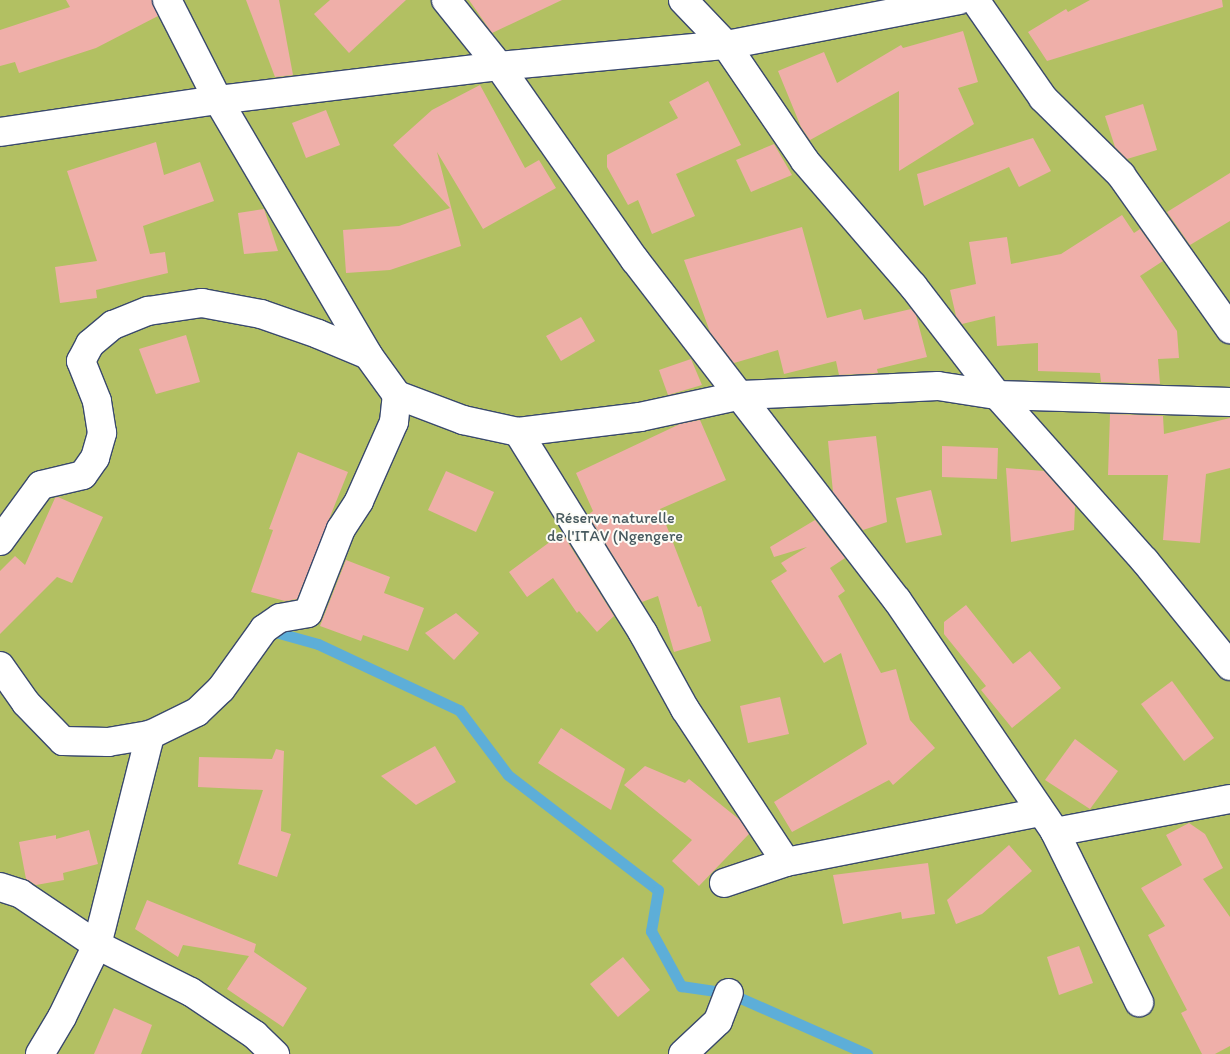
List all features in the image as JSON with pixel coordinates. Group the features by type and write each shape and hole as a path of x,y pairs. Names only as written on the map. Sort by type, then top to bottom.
{"street":[{"path":"167,0 218,100 368,355 397,395 463,420 518,432 640,417 742,395 938,386 997,395 1230,402"},
{"path":"446,0 498,66 636,260 742,395 897,600 1047,822 1139,1002"},
{"path":"683,0 726,45 805,161 913,286 997,395 1145,561 1230,666"},
{"path":"0,132 218,100 498,66 726,45 959,0"},
{"path":"974,0 1043,98 1121,175 1230,329"},
{"path":"0,541 42,485 83,475 96,458 102,433 97,401 80,361 90,344 112,325 148,311 202,303 261,314 368,355"},
{"path":"0,666 26,703 63,741 108,742 150,735 197,712 221,689 264,629 280,618 308,612 341,529 359,501 394,422 397,395"},
{"path":"518,432 643,633 684,709 786,862"},
{"path":"40,1054 62,1017 97,945 150,735"},
{"path":"724,883 786,862 1047,822 1230,800"},
{"path":"0,887 21,894 97,945 191,992 255,1034 274,1054"},
{"path":"683,1054 718,1021 728,994"}],"green space":[{"name":"Réserve naturelle de l'ITAV (Ngengere","path":"0,0 1230,0 1230,1054 0,1054"}],"building":[{"path":"66,0 152,0 158,16 96,48 19,73 15,62 0,66 0,30 70,7"},
{"path":"246,0 279,0 293,75 275,77"},
{"path":"330,0 406,0 349,53 314,14"},
{"path":"469,0 562,0 492,33"},
{"path":"1090,0 1222,0 1223,7 1047,61 1028,32 1066,9 1068,12"},
{"path":"963,31 978,82 958,88 974,124 899,171 899,91 810,140 801,127 778,71 824,52 837,83 901,45 903,48"},
{"path":"708,81 741,145 676,174 695,216 652,234 638,200 628,205 607,167 607,155 678,118 669,102"},
{"path":"480,85 525,168 539,160 556,188 483,229 437,152 461,246 390,270 346,273 343,230 399,226 450,208 393,145 432,110"},
{"path":"1143,104 1157,150 1127,159 1115,147 1105,116"},
{"path":"326,110 340,145 306,158 292,123"},
{"path":"1033,138 1051,171 1019,187 1009,167 924,206 917,174"},
{"path":"156,142 164,175 200,162 214,201 143,226 150,254 165,252 168,273 96,290 97,298 60,303 55,267 97,261 67,171"},
{"path":"774,144 792,175 751,192 736,160"},
{"path":"1230,173 1230,221 1190,245 1167,212"},
{"path":"264,209 278,251 244,254 238,213"},
{"path":"1122,215 1134,233 1140,229 1163,261 1140,276 1177,331 1179,358 1158,359 1160,384 1101,382 1100,373 1038,371 1038,343 997,346 995,316 962,324 956,316 950,290 976,284 969,242 1007,237 1011,264 1061,254"},
{"path":"802,227 827,318 861,309 864,320 911,309 916,315 927,357 877,369 878,373 839,375 836,361 784,374 778,350 734,363 710,332 684,260"},
{"path":"581,317 595,341 561,361 546,336"},
{"path":"186,335 200,382 156,394 139,349"},
{"path":"691,359 702,385 668,395 659,370"},
{"path":"1110,414 1163,416 1164,434 1230,418 1230,468 1206,474 1200,543 1163,540 1168,475 1108,475"},
{"path":"700,420 726,480 660,509 698,607 701,606 711,641 674,652 658,596 642,602 588,515 593,511 576,473 680,424"},
{"path":"876,436 887,522 863,530 833,492 828,441"},
{"path":"942,446 998,448 997,479 942,477"},
{"path":"298,452 348,472 297,599 285,601 251,592 273,530 269,529"},
{"path":"1006,468 1044,471 1075,506 1074,530 1011,542"},
{"path":"446,471 494,492 476,532 428,510"},
{"path":"931,490 942,535 906,543 896,498"},
{"path":"58,497 103,517 72,583 57,577 0,634 0,571 15,556 25,565 55,498"},
{"path":"815,520 845,558 830,568 845,591 838,596 881,673 896,669 910,720 935,748 893,785 889,780 792,832 774,802 867,744 841,653 824,663 771,581 787,571 781,563 807,547 774,557 770,547"},
{"path":"562,533 614,616 597,632 579,611 577,613 553,578 527,597 509,572"},
{"path":"346,560 390,577 384,593 424,608 408,651 363,635 361,641 320,626"},
{"path":"966,605 1013,664 1030,651 1061,688 1012,728 981,690 986,686 944,634 944,622"},
{"path":"456,613 479,633 454,660 425,633"},
{"path":"1172,681 1214,738 1184,761 1141,704"},
{"path":"780,697 789,734 748,743 740,706"},
{"path":"561,728 625,769 611,810 538,763"},
{"path":"1075,739 1118,771 1090,809 1045,780"},
{"path":"435,746 456,782 416,805 381,776"},
{"path":"276,749 284,751 281,831 291,834 277,877 238,864 263,790 198,787 199,757 272,759"},
{"path":"645,766 685,783 689,779 740,820 749,834 699,886 672,861 692,840 624,785"},
{"path":"1189,823 1205,834 1223,868 1203,879 1230,917 1230,1046 1215,1054 1202,1054 1181,1013 1187,1010 1148,935 1165,926 1141,888 1182,865 1166,835"},
{"path":"89,830 98,864 63,873 64,880 36,885 26,879 19,842 56,835 56,839"},
{"path":"1009,845 1032,871 982,914 956,924 947,900"},
{"path":"928,863 935,914 902,919 901,912 843,924 833,875"},
{"path":"147,900 256,944 254,952 307,988 283,1027 227,989 249,956 183,945 178,957 135,929"},
{"path":"1079,946 1093,983 1059,995 1047,957"},
{"path":"623,957 650,990 618,1017 590,984"},
{"path":"114,1008 152,1025 141,1054 94,1054"}],"waterway":[{"path":"268,630 318,644 459,710 508,775 658,890 651,931 681,986 729,993 867,1054"}]}
